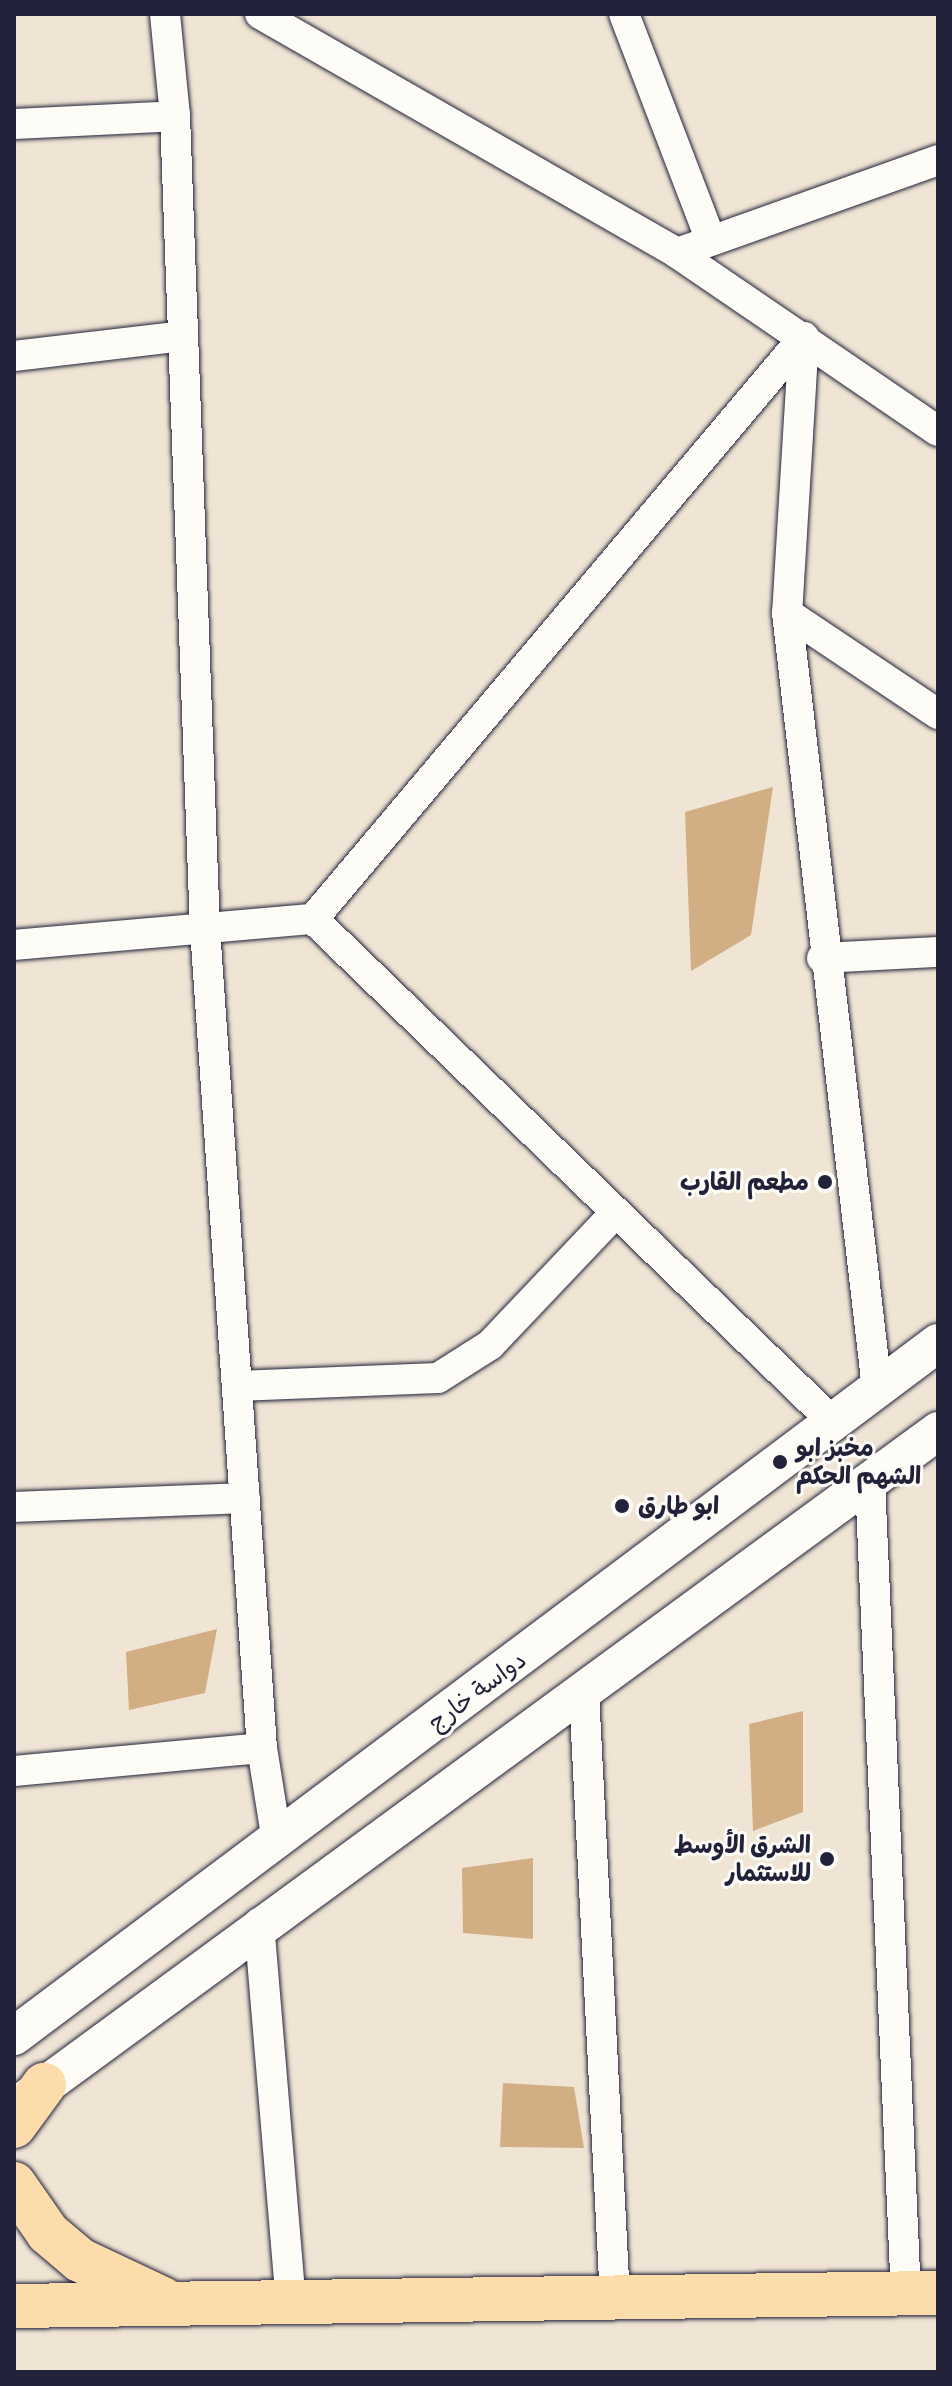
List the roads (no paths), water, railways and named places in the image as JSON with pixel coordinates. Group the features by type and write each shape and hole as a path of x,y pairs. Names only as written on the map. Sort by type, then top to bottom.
{"main road":[{"path":"14,2126 29,2097"},
{"path":"14,2184 48,2233 80,2260 172,2304"},
{"path":"14,2306 922,2294"}],"street":[{"path":"165,14 175,116 205,929 262,1748 277,1842"},
{"path":"260,14 677,253 938,431"},
{"path":"624,14 710,238"},
{"path":"14,124 175,116"},
{"path":"677,253 710,238 938,160"},
{"path":"14,356 183,336"},
{"path":"804,337 787,613 822,958 877,1389"},
{"path":"14,945 313,919 804,337"},
{"path":"787,613 938,714"},
{"path":"313,919 833,1422"},
{"path":"822,958 938,952"},
{"path":"237,1386 438,1378 490,1345 616,1212"},
{"name":"دواسة خارج","path":"14,2036 277,1842 938,1343"},
{"path":"29,2097 259,1923 584,1692 938,1431"},
{"path":"870,1481 922,2294"},
{"path":"14,1507 245,1498"},
{"path":"584,1692 615,2300"},
{"path":"14,1771 262,1748"},
{"path":"259,1923 291,2302"}],"place":[{"name":"مطعم القارب","path":"825,1182"},
{"name":"مخبز ابو الشهم الحكم","path":"780,1462"},
{"name":"ابو طارق","path":"622,1506"},
{"name":"الشرق الأوسط للاستثمار","path":"827,1859"}]}
